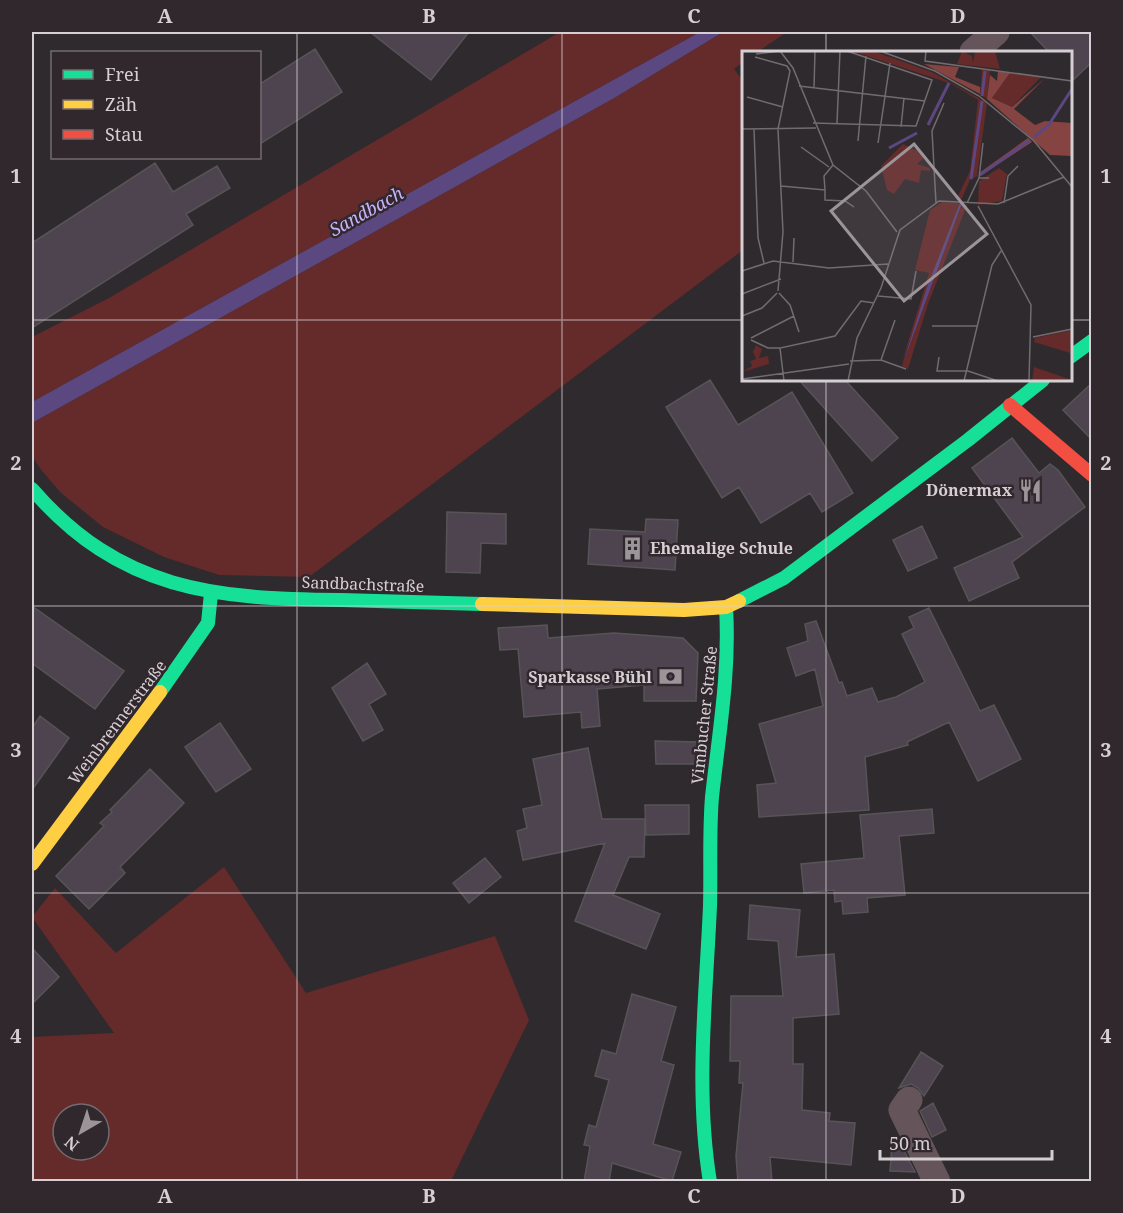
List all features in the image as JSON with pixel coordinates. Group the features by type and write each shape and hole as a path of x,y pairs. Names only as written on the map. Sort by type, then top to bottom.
{"street":[{"path":"974,51 996,32"},
{"path":"1072,356 1092,340"},
{"path":"726,607 784,578 968,440 1042,381"},
{"path":"1010,405 1092,475"},
{"name":"Sandbachstraße","path":"32,489 62,521 104,551 172,584 211,593 292,598 660,609 726,607"},
{"name":"Weinbrennerstraße","path":"32,864 190,652 208,623 211,593"},
{"name":"Vimbucher Straße","path":"710,1182 704,1135 703,1029 710,905 712,800 729,651 726,607"},
{"path":"909,1100 902,1110 937,1182"}],"shaded area":[{"path":"560,32 700,32 32,402 32,337 109,298"},
{"path":"700,32 723,32 616,97 32,423 32,402"},
{"path":"723,32 787,32 758,51 742,51 742,63 734,69 742,80 742,251 309,577 219,575 164,557 103,527 60,492 32,456 32,423 616,97"},
{"path":"224,867 306,993 495,936 529,1020 451,1181 32,1181 32,1037 114,1033 32,917 55,888 116,953"}],"building":[{"path":"370,32 469,32 431,80"},
{"path":"1030,32 1092,32 1092,62 1072,81 1072,51 1048,51"},
{"path":"315,49 342,92 261,143 261,83"},
{"path":"155,163 173,192 217,166 230,188 186,214 193,225 32,328 32,243"},
{"path":"710,380 738,425 792,392 853,493 822,512 810,493 761,523 739,487 722,498 666,407"},
{"path":"800,381 846,381 898,438 872,461"},
{"path":"1092,383 1092,440 1063,410"},
{"name":"Dönermax","path":"1012,438 1039,473 1050,464 1058,470 1085,507 1012,562 1019,578 969,601 954,568 1023,537 972,468"},
{"path":"447,512 506,514 506,544 481,543 480,573 446,572"},
{"name":"Ehemalige Schule","path":"646,519 678,520 675,570 588,564 590,529 645,532"},
{"path":"922,526 937,558 908,571 893,540"},
{"path":"32,606 124,671 95,709 32,663"},
{"path":"929,608 980,711 994,705 1021,759 978,781 949,722 907,742 908,745 865,757 869,810 759,817 757,785 776,783 759,724 823,706 815,669 796,676 787,648 808,641 805,624 816,621 839,683 842,682 847,696 872,688 878,702 896,697 925,682 902,634 914,628 909,617"},
{"path":"547,625 548,638 614,633 683,638 698,653 696,701 644,701 644,685 597,689 600,726 582,728 581,712 524,717 518,649 500,650 498,628"},
{"path":"367,663 386,694 369,704 383,730 363,741 332,688"},
{"path":"40,716 69,738 32,790 32,728"},
{"path":"220,723 251,769 216,792 185,747"},
{"path":"655,741 700,742 697,764 656,764"},
{"path":"588,748 602,819 645,819 644,857 629,857 613,895 660,914 646,949 575,921 605,843 523,860 517,831 527,828 523,809 542,805 533,759"},
{"path":"150,769 184,803 120,867 125,873 89,909 56,876 104,826 100,823 112,812 110,810"},
{"path":"645,805 689,805 689,834 646,835"},
{"path":"932,809 934,833 899,836 905,895 867,898 868,912 843,914 842,901 835,902 834,890 804,893 801,864 864,858 860,815"},
{"path":"485,858 501,877 469,903 453,883"},
{"path":"750,905 800,910 796,957 834,954 839,1014 793,1018 793,1064 803,1064 802,1110 830,1113 829,1121 855,1123 851,1165 770,1157 772,1182 738,1182 736,1156 743,1083 739,1083 740,1061 730,1061 731,996 783,996 778,941 748,939"},
{"path":"32,948 59,977 32,1004"},
{"path":"632,994 676,1007 661,1061 674,1065 653,1144 681,1152 672,1181 612,1163 609,1182 584,1182 590,1146 584,1145 589,1125 596,1127 609,1080 595,1076 602,1050 616,1054"},
{"path":"921,1052 943,1066 924,1096 918,1088 911,1084 899,1088"},
{"path":"933,1103 946,1130 932,1137 920,1111"},
{"path":"892,1144 901,1145 915,1172 890,1171"}],"traffic: fast":[{"path":"1072,356 1092,341"},
{"path":"739,601 784,578 968,440 1042,381"},
{"path":"32,489 65,523 100,549 135,569 172,582 252,597 482,604"},
{"path":"160,692 208,623 211,593"},
{"path":"710,1182 702,1079 710,906 711,811 725,679 726,607"}],"traffic: slow":[{"path":"482,604 684,610 726,607 739,601"},
{"path":"32,864 160,692"}],"traffic: jam":[{"path":"1010,405 1092,475"}],"place":[{"name":"Dönermax","path":"1030,490"},
{"name":"Ehemalige Schule","path":"632,548"},
{"name":"Sparkasse Bühl","path":"670,677"}],"water label":[{"name":"Sandbach","path":"366,211"}]}
